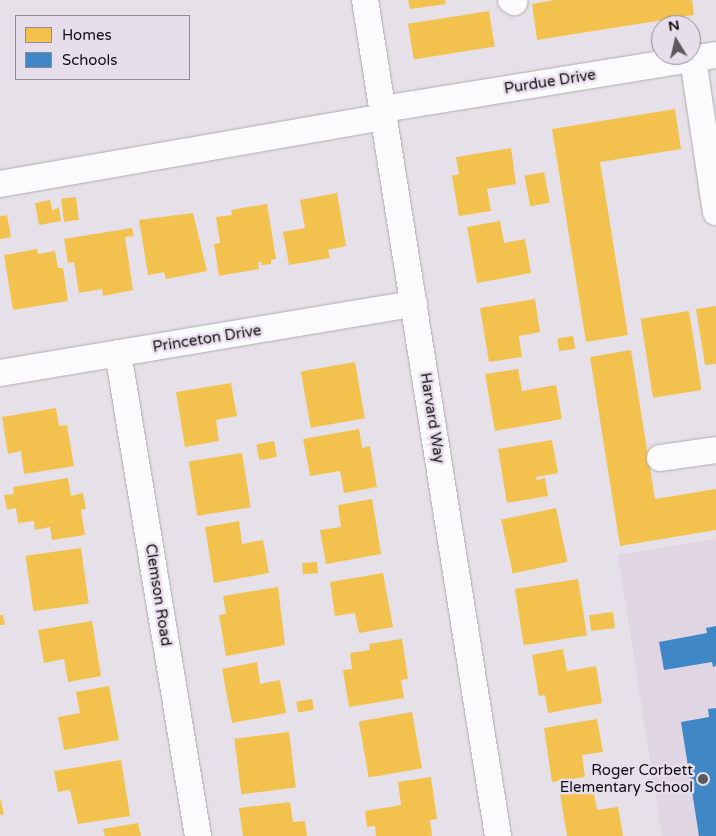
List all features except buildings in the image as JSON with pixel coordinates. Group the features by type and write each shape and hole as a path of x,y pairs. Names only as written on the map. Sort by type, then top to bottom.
{"street":[{"name":"Harvard Way","path":"365,0 498,836"},
{"name":"Purdue Drive","path":"0,184 384,113 705,57"},
{"path":"705,57 716,212"},
{"name":"Princeton Drive","path":"0,374 414,304"},
{"name":"Clemson Road","path":"118,353 198,836"},
{"path":"660,458 716,450"}],"shaded area":[{"path":"716,539 716,836 662,836 618,555"}],"place":[{"name":"Roger Corbett Elementary School","path":"703,779"}]}
